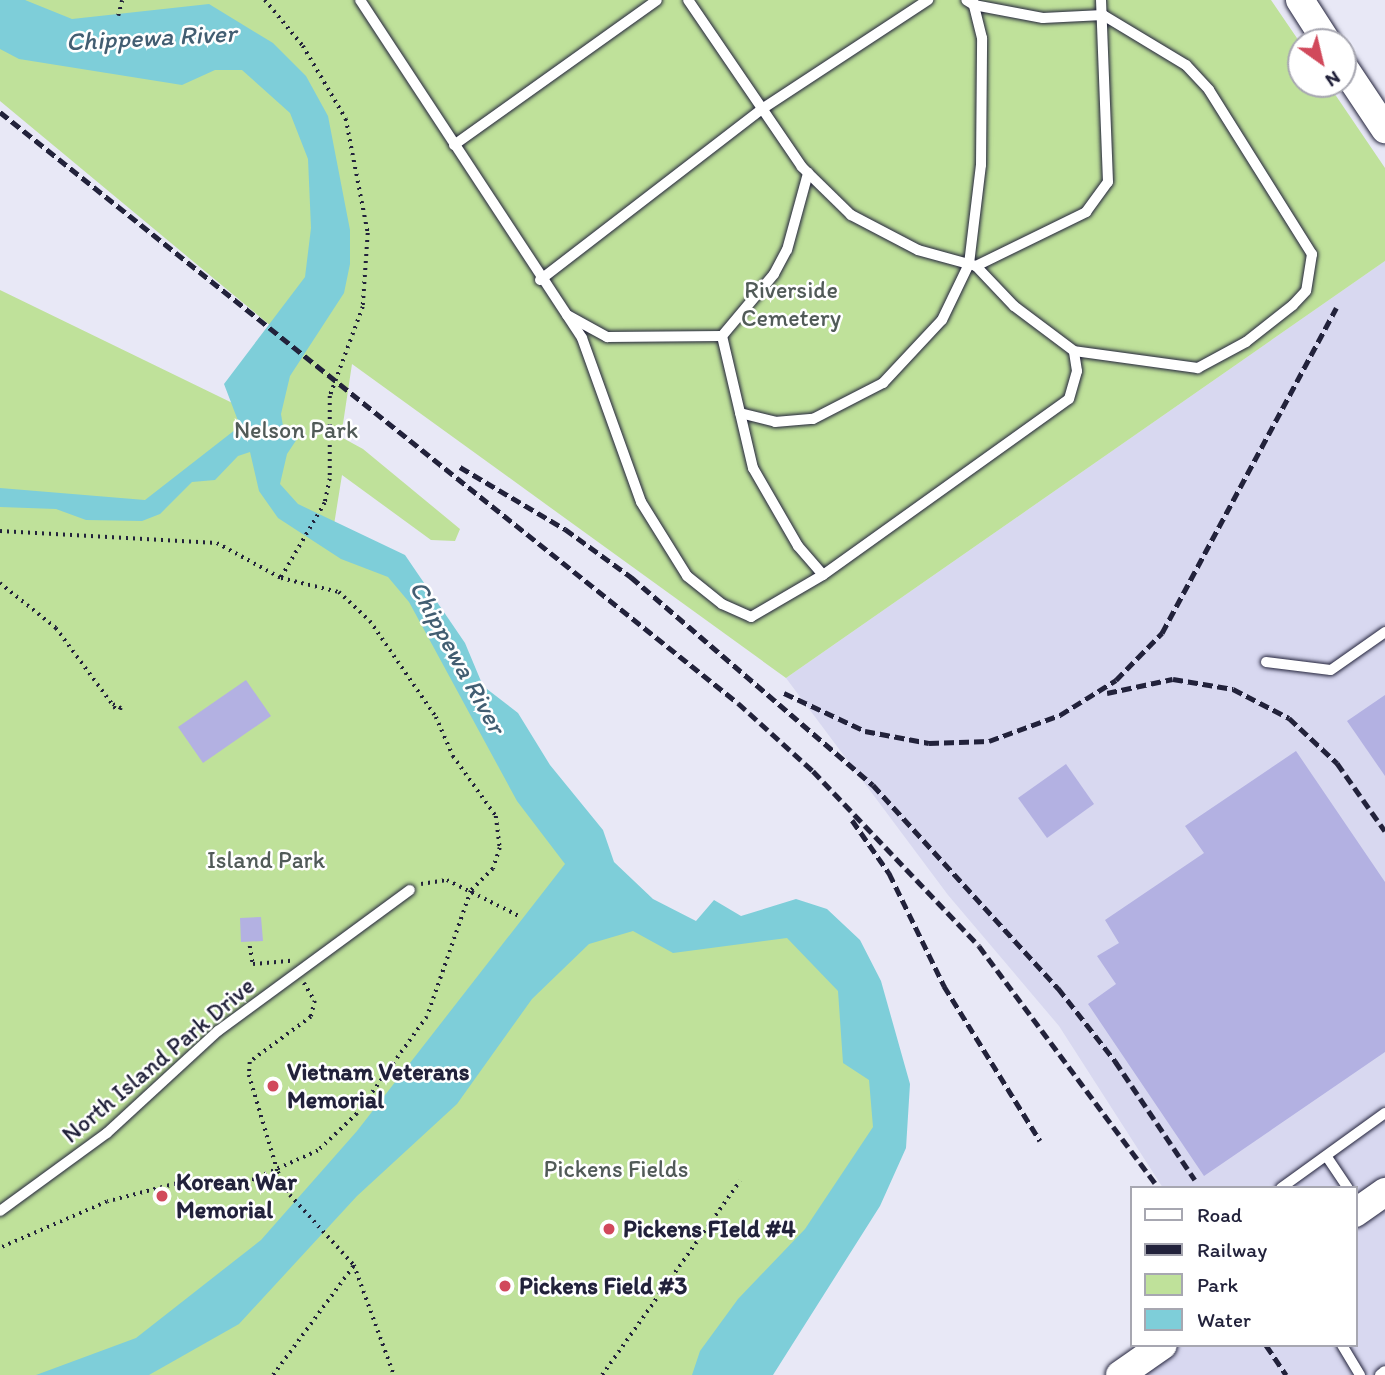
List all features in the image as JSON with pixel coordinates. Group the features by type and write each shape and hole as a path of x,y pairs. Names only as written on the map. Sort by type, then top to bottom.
{"street":[{"path":"1300,0 1318,28"},
{"path":"1357,87 1385,129"},
{"path":"1120,1375 1160,1347"}],"lane":[{"path":"360,0 540,280 582,338 641,502 687,576 722,604 751,617 823,575 1069,399 1077,372 1074,351"},
{"path":"454,145 657,0"},
{"path":"688,0 808,173 851,215 918,250 972,265 1014,306 1074,351 1198,368 1246,342 1293,305 1306,291 1312,254 1209,90 1186,65 1103,15 1043,18 971,2 982,38 984,103 972,265 942,320 883,383 813,419 775,422 740,413"},
{"path":"540,280 762,109 928,0"},
{"path":"972,265 1086,212 1108,183 1101,0"},
{"path":"563,313 607,337 722,336 775,274 787,250 808,173"},
{"path":"722,336 747,452 770,502 823,575"},
{"path":"1266,662 1331,670 1385,632"},
{"name":"North Island Park Drive","path":"0,1211 107,1133 218,1031 410,890"},
{"path":"1284,1186 1385,1113"},
{"path":"1327,1157 1350,1186"},
{"path":"1343,1347 1360,1375"},
{"path":"1380,1375 1385,1371"}],"path":[{"path":"118,16 122,0"},
{"path":"265,0 303,46 346,119 368,233 363,307 330,396 327,423 330,479 325,503 281,578"},
{"path":"0,531 217,543 281,578 340,592 370,621 496,816 500,848 493,869 471,891 427,1017 357,1114 318,1151 278,1172 234,1188 206,1180 176,1184 107,1202 0,1248"},
{"path":"0,583 56,628 117,711"},
{"path":"410,890 447,880 521,917"},
{"path":"250,946 253,964 288,958 315,1001 311,1017 250,1062 249,1075 278,1172 290,1195 338,1243 354,1265 394,1375"},
{"path":"602,1375 740,1181"},
{"path":"273,1375 354,1265"}],"shaded area":[{"path":"1385,261 1385,1375 1120,1375 1160,1347 1357,1347 1357,1186 1162,1186 1059,1026 948,895 786,678"}],"green space":[{"path":"0,0 1271,0 1290,28 1287,28 1287,98 1338,98 1385,168 1385,261 786,678 352,364 341,437 363,449 460,529 455,541 431,540 342,475 333,531 409,568 530,790 676,939 803,917 849,949 880,1133 728,1375 0,1375 0,290 253,413 289,341 0,101"}],"water":[{"name":"Chippewa River","path":"0,0 25,0 72,19 209,4 273,43 306,76 328,116 350,230 350,264 344,293 290,376 281,414 284,432 299,436 287,454 280,484 298,504 405,555 465,643 483,686 518,713 550,765 603,830 614,862 653,899 696,921 714,900 741,916 796,899 827,909 860,940 881,981 910,1084 906,1148 880,1206 773,1375 692,1375 700,1351 738,1299 805,1229 873,1127 869,1080 843,1063 838,991 787,938 673,953 633,931 589,944 532,999 457,1104 357,1196 239,1324 149,1375 36,1375 136,1338 261,1240 357,1131 565,864 517,801 409,602 388,577 341,559 278,518 259,491 250,452 238,456 215,480 192,482 160,514 142,521 86,520 56,509 0,507 0,488 145,500 240,426 224,384 305,277 311,228 308,159 290,113 242,70 215,70 182,85 19,59 0,49"}],"building":[{"path":"246,680 271,716 203,763 178,727"},
{"path":"1385,695 1385,776 1347,721"},
{"path":"1296,751 1385,882 1385,1052 1204,1176 1088,1004 1116,984 1097,956 1119,943 1105,920 1204,853 1185,826"},
{"path":"1066,764 1094,804 1047,838 1018,798"},
{"path":"261,917 263,941 241,942 240,918"}],"railway":[{"path":"0,112 738,703 813,771 979,946 1158,1186"},
{"path":"784,693 865,731 929,743 989,741 1060,715 1116,680 1162,633 1336,308"},
{"path":"460,467 565,529 631,577 873,785 1058,988 1115,1061 1195,1180"},
{"path":"1107,693 1173,679 1233,689 1289,718 1337,763 1385,831"},
{"path":"852,820 889,873 944,986 1040,1141"},
{"path":"1267,1347 1286,1375"}],"place":[{"name":"Vietnam Veterans Memorial","path":"273,1086"},
{"name":"Korean War Memorial","path":"162,1196"},
{"name":"Pickens FIeld #4","path":"609,1229"},
{"name":"Pickens Field #3","path":"505,1286"}],"park label":[{"name":"Riverside Cemetery","path":"791,304"},
{"name":"Nelson Park","path":"296,430"},
{"name":"Island Park","path":"266,860"},
{"name":"Pickens Fields","path":"616,1169"}]}
